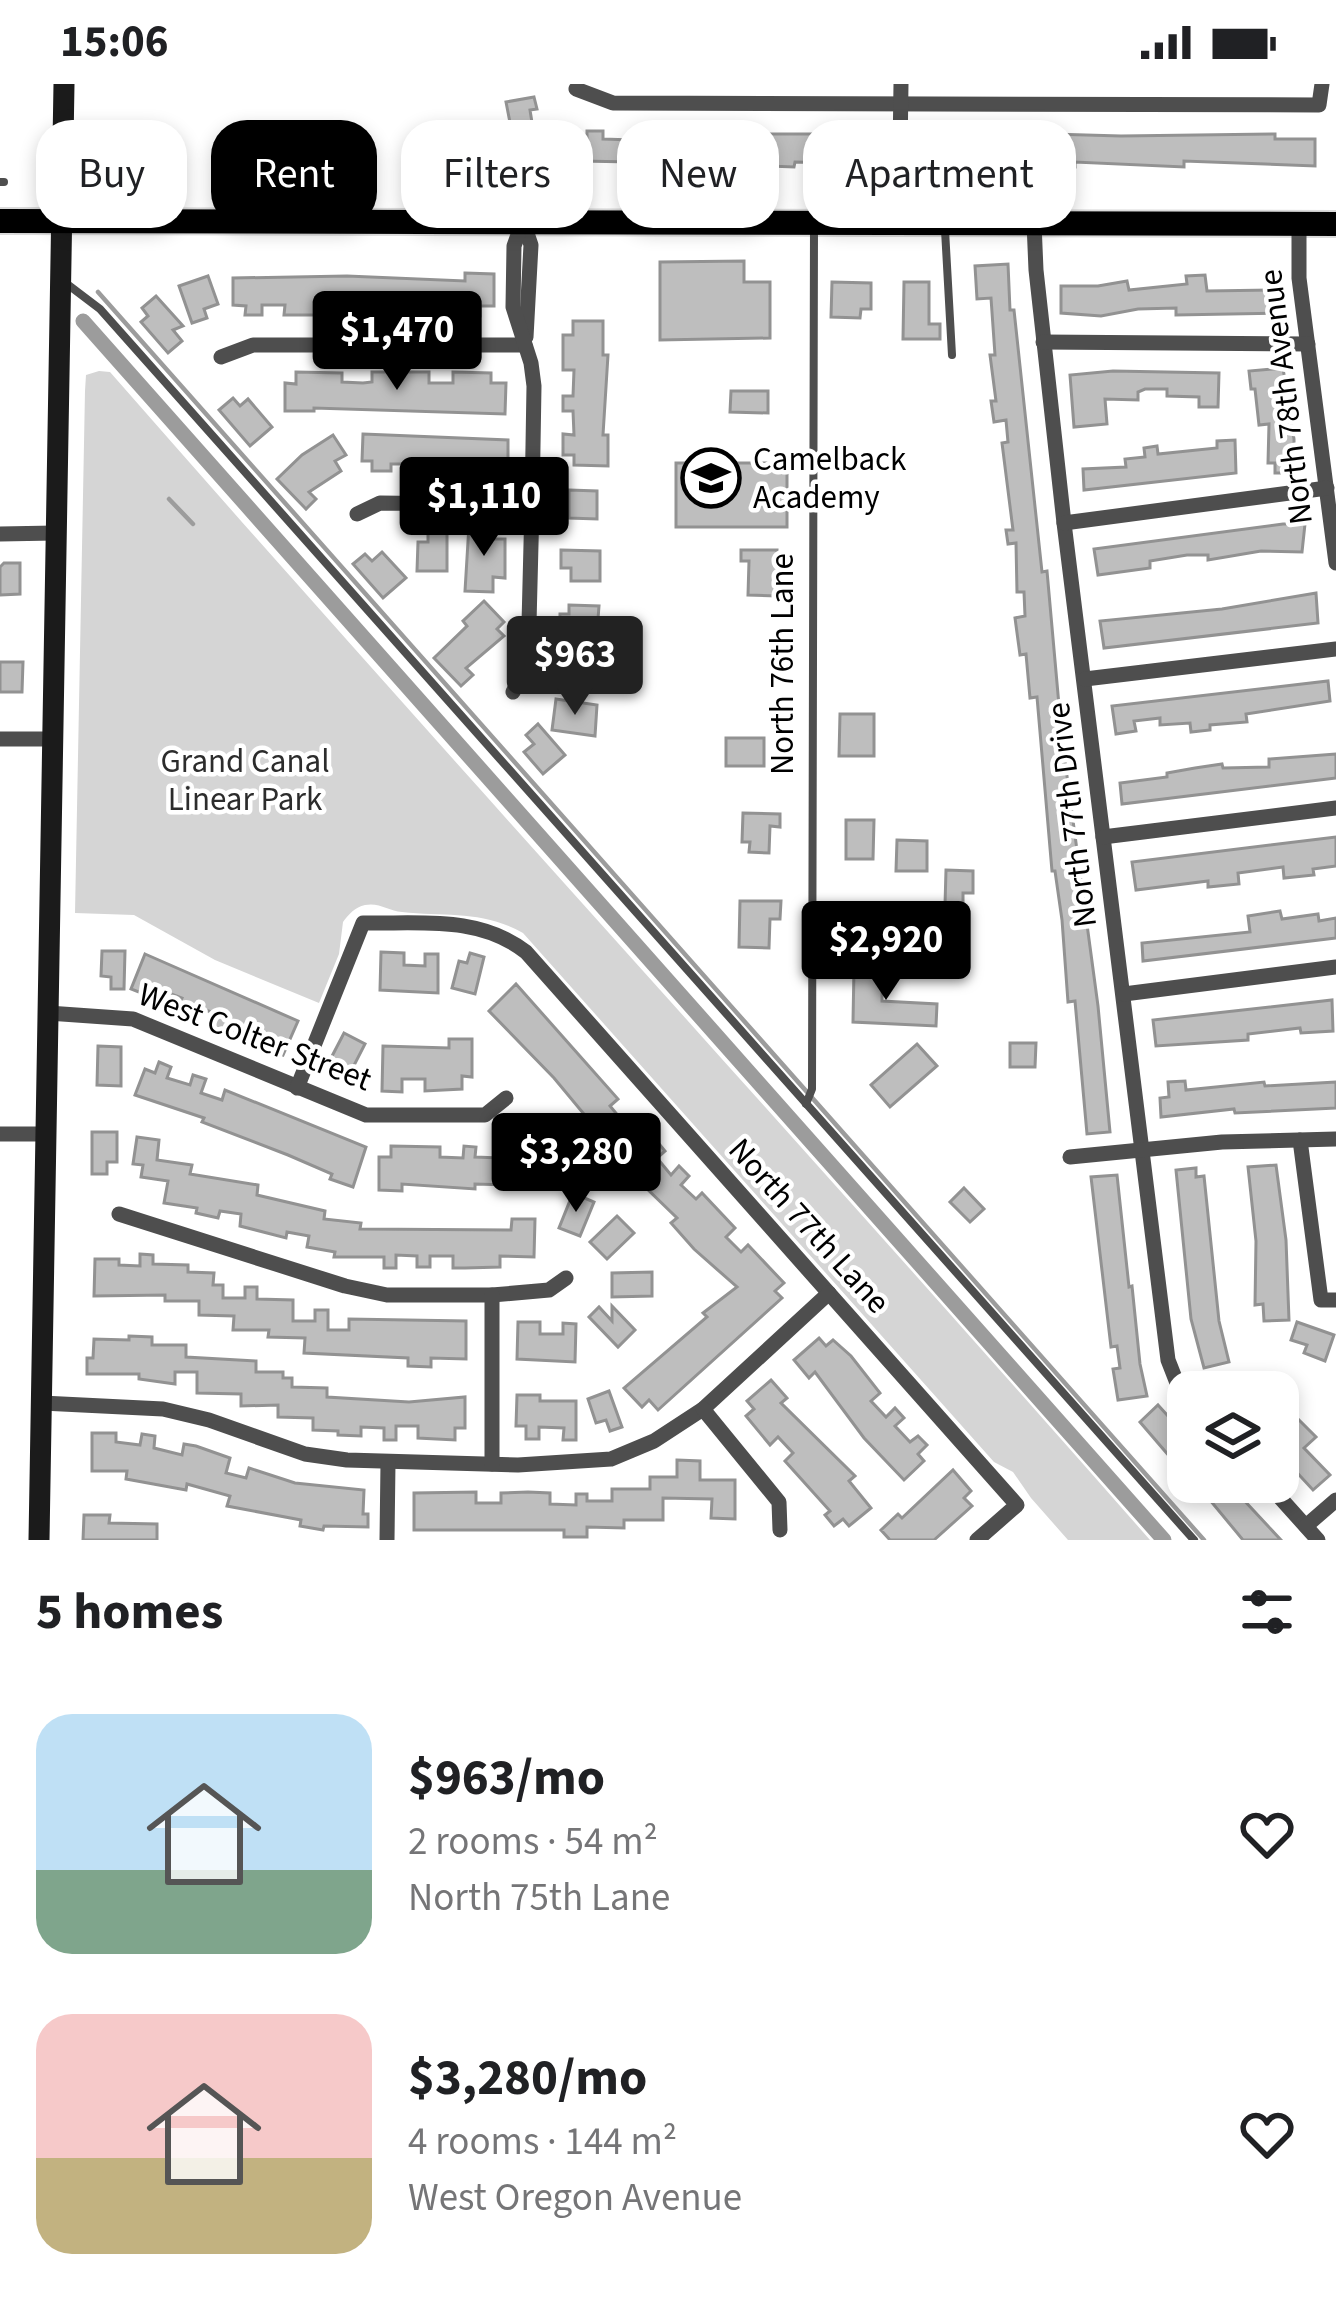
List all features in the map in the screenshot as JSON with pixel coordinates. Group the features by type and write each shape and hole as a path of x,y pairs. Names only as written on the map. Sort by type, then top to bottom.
{"main road":[{"path":"63,120 64,84"},
{"path":"0,221 36,220"},
{"path":"187,220 401,221"},
{"path":"593,221 803,222"},
{"path":"1076,223 1336,224"},
{"path":"39,1540 61,228"}],"street":[{"path":"901,84 901,120"},
{"path":"1164,84 1165,105"},
{"path":"576,89 613,103 742,93 901,103 1319,104 1322,84"},
{"name":"North 78th Avenue","path":"1299,224 1299,278 1336,563"},
{"path":"512,692 528,663 534,386 525,346 531,245 525,228"},
{"name":"North 77th Drive","path":"1034,228 1064,523 1173,1371"},
{"path":"1043,342 1308,344"},
{"path":"221,357 253,345 525,346"},
{"path":"1064,523 1327,488"},
{"path":"357,514 380,503 532,505"},
{"path":"0,534 55,533"},
{"path":"1085,679 1336,649"},
{"path":"0,739 51,739"},
{"path":"1103,837 1336,808"},
{"name":"North 77th Lane","path":"297,1088 363,923 476,926 495,931 526,952 1017,1505 977,1540"},
{"path":"1124,994 1336,967"},
{"name":"West Colter Street","path":"48,1013 133,1019 366,1115 484,1115 506,1098"},
{"path":"0,1134 46,1134"},
{"path":"1070,1157 1143,1148 1336,1139"},
{"path":"1300,1140 1329,1300"},
{"path":"119,1214 345,1286 387,1294 549,1290 566,1278"},
{"path":"42,1403 163,1409 305,1454 388,1463 565,1464 611,1459 654,1442 703,1409 829,1293"},
{"path":"492,1295 492,1464"},
{"path":"703,1409 779,1502 780,1530"},
{"path":"387,1540 388,1463"},
{"path":"1306,1526 1336,1500"},
{"path":"1285,1503 1318,1540"}],"lane":[{"name":"North 76th Lane","path":"808,1098 814,228"},
{"path":"945,228 952,355"},
{"path":"60,280 100,309 808,1098 1194,1540"}],"green space":[{"name":"Grand Canal Linear Park","path":"110,372 1150,1540 1068,1540 1013,1472 994,1462 523,933 479,918 361,906 343,922 339,954 319,1003 215,960 134,915 75,913 85,391 86,375"}],"building":[{"path":"534,97 537,109 530,110 532,120 510,120 506,102"},
{"path":"593,131 603,131 603,139 617,139 617,162 593,161"},
{"path":"779,134 803,134 803,162 795,162 794,167 779,166"},
{"path":"1275,134 1275,139 1315,139 1315,166 1184,161 1184,167 1076,162 1076,135"},
{"path":"744,261 744,282 770,282 770,338 660,340 660,262"},
{"path":"1008,264 1110,1132 1087,1134 1075,1001 1068,1002 1062,920 1052,871 1037,697 1030,698 1026,654 1020,655 1015,618 1025,616 1024,592 1017,592 1016,543 1008,544 1006,530 1013,530 1002,443 1008,442 1006,420 994,422 991,401 996,401 990,355 995,355 991,298 977,299 975,266"},
{"path":"465,273 494,274 494,306 480,306 480,316 439,315 439,304 406,305 405,316 347,315 347,305 325,305 325,315 284,315 285,305 262,305 262,315 245,315 246,306 233,305 233,278 465,281"},
{"path":"1205,275 1207,291 1281,290 1281,313 1176,315 1176,308 1101,316 1061,313 1061,286 1127,281 1129,290 1187,284 1186,276"},
{"path":"208,276 218,304 204,309 207,318 192,323 179,286"},
{"path":"832,282 871,283 871,309 861,309 860,318 831,317"},
{"path":"904,282 929,282 929,324 940,324 940,339 903,339"},
{"path":"156,296 183,326 173,330 182,341 168,353 141,322 148,316 142,308"},
{"path":"573,321 603,321 603,355 608,355 603,435 608,435 608,466 574,465 574,455 563,455 563,434 574,435 573,411 563,411 563,396 573,396 574,370 563,370 563,335 573,335"},
{"path":"1283,368 1294,473 1275,473 1275,463 1268,463 1269,424 1259,425 1249,371"},
{"path":"296,372 342,373 342,382 363,383 372,382 372,372 429,372 429,383 453,383 453,372 491,373 491,383 506,383 505,414 285,411 285,383 296,384"},
{"path":"1219,373 1218,407 1199,407 1199,397 1167,396 1167,389 1145,389 1138,392 1138,400 1105,399 1107,424 1074,427 1070,375"},
{"path":"731,391 768,391 768,413 730,412"},
{"path":"233,398 240,406 248,399 272,427 250,446 219,410"},
{"path":"363,434 508,440 508,475 492,475 492,464 454,464 454,474 416,474 416,464 391,464 391,471 372,471 372,461 362,461"},
{"path":"333,435 346,455 335,461 341,471 309,492 316,499 306,509 277,479"},
{"path":"1235,440 1236,473 1084,490 1083,469 1126,467 1125,459 1145,457 1144,448 1157,446 1158,454 1217,448 1217,441"},
{"path":"676,463 787,463 787,527 676,527"},
{"path":"569,490 597,491 597,519 569,518"},
{"path":"1305,524 1302,552 1261,551 1208,560 1208,555 1187,555 1150,561 1150,568 1098,575 1094,549"},
{"path":"469,525 494,526 494,539 505,539 505,578 493,577 493,592 465,591"},
{"path":"428,531 447,532 447,571 417,571 418,542 428,542"},
{"path":"561,550 600,551 600,581 571,581 571,568 561,568"},
{"path":"741,550 777,550 776,596 748,595 749,561 741,561"},
{"path":"382,552 406,578 383,598 353,564 365,554 372,561"},
{"path":"4,563 20,563 20,594 0,595"},
{"path":"1316,593 1318,623 1104,648 1100,621 1222,609"},
{"path":"484,601 504,622 497,629 504,636 466,668 473,675 461,686 434,658 467,626 463,621"},
{"path":"569,605 599,606 593,682 569,682 569,669 559,669 560,614 569,614"},
{"path":"0,662 23,662 22,692 0,692"},
{"path":"1328,681 1330,701 1246,714 1247,722 1191,732 1190,723 1160,725 1160,718 1134,721 1136,731 1116,734 1112,706"},
{"path":"556,699 597,705 595,736 552,730"},
{"path":"840,714 874,714 874,756 839,756"},
{"path":"538,724 565,755 543,774 524,752 534,744 526,735"},
{"path":"726,738 764,738 764,766 726,766"},
{"path":"1336,754 1336,778 1122,804 1120,783 1222,764 1223,768 1269,767 1269,759"},
{"path":"743,813 780,814 780,827 770,826 769,853 749,852 750,842 742,842"},
{"path":"846,820 874,820 873,859 846,859"},
{"path":"1336,837 1336,866 1313,869 1314,875 1284,878 1283,867 1238,873 1239,884 1208,887 1208,881 1136,890 1132,862"},
{"path":"897,840 927,841 927,871 896,871"},
{"path":"946,870 973,871 973,893 963,893 963,906 945,905"},
{"path":"740,901 781,901 780,919 770,919 769,948 739,947"},
{"path":"854,905 909,906 908,925 892,925 892,939 853,939"},
{"path":"1280,911 1282,919 1318,914 1319,921 1336,918 1336,938 1143,961 1142,943 1250,932 1248,916"},
{"path":"102,951 125,951 124,989 111,989 111,977 101,976"},
{"path":"381,952 404,953 404,965 425,966 425,954 438,954 438,993 380,990"},
{"path":"470,953 484,957 475,994 452,988 459,961 467,963"},
{"path":"145,954 298,1021 283,1055 207,1024 211,1012 192,1005 188,1014 177,1009 182,998 158,989 154,998 131,989"},
{"path":"854,968 882,968 882,1001 937,1004 936,1026 853,1022"},
{"path":"516,984 618,1099 610,1106 625,1124 636,1116 665,1151 657,1158 671,1175 679,1166 689,1176 681,1185 696,1199 702,1193 735,1228 726,1237 741,1252 748,1245 784,1283 775,1291 782,1298 658,1410 649,1400 642,1407 624,1388 737,1287 694,1249 671,1223 677,1218 489,1011"},
{"path":"1332,1000 1333,1031 1301,1033 1300,1028 1248,1034 1248,1040 1156,1046 1153,1020"},
{"path":"344,1033 365,1044 346,1081 335,1076 340,1066 330,1060"},
{"path":"449,1039 472,1039 472,1077 462,1076 462,1089 425,1091 425,1079 402,1079 402,1092 382,1091 383,1046 449,1048"},
{"path":"1010,1043 1036,1043 1035,1067 1010,1067"},
{"path":"917,1044 937,1066 890,1107 871,1085"},
{"path":"98,1046 121,1047 121,1086 97,1085"},
{"path":"159,1062 171,1067 167,1078 190,1085 193,1075 206,1079 201,1093 222,1100 225,1090 366,1147 353,1187 288,1155 202,1122 204,1118 135,1095 145,1069 155,1073"},
{"path":"1185,1081 1186,1090 1264,1082 1265,1086 1336,1082 1336,1108 1235,1113 1234,1109 1161,1117 1160,1098 1169,1097 1168,1082"},
{"path":"549,1119 580,1148 564,1165 540,1143 548,1135 540,1128"},
{"path":"92,1132 117,1132 117,1162 107,1162 107,1174 92,1174"},
{"path":"137,1137 159,1140 157,1160 192,1165 190,1174 258,1185 257,1195 325,1211 324,1219 361,1223 360,1229 511,1230 512,1219 535,1219 534,1257 500,1256 500,1267 453,1268 453,1256 430,1256 430,1267 417,1267 417,1256 396,1255 396,1268 384,1268 384,1257 334,1257 335,1252 307,1247 309,1236 287,1232 286,1238 240,1226 241,1214 220,1211 218,1218 196,1213 197,1208 164,1203 168,1181 141,1177 143,1165 133,1164"},
{"path":"391,1146 440,1147 440,1157 463,1158 464,1146 476,1147 475,1157 500,1158 501,1146 514,1147 513,1185 475,1184 475,1189 402,1184 402,1191 379,1190 379,1157 391,1157"},
{"path":"1276,1165 1286,1240 1289,1320 1264,1321 1263,1304 1255,1305 1256,1241 1248,1167"},
{"path":"1196,1168 1196,1177 1204,1176 1219,1321 1229,1362 1204,1368 1191,1319 1176,1170"},
{"path":"1117,1175 1147,1396 1118,1400 1113,1369 1120,1368 1117,1346 1111,1347 1091,1177"},
{"path":"964,1188 984,1209 970,1222 950,1202"},
{"path":"573,1193 594,1202 580,1236 559,1228"},
{"path":"617,1216 634,1233 607,1259 590,1242"},
{"path":"140,1254 153,1255 153,1264 188,1265 188,1272 214,1273 213,1285 223,1285 223,1298 245,1298 245,1287 257,1287 257,1299 293,1300 293,1321 315,1321 315,1310 328,1310 328,1330 349,1330 349,1319 466,1321 466,1359 431,1358 431,1367 408,1366 408,1358 304,1353 305,1338 268,1337 269,1330 233,1330 234,1316 199,1315 199,1301 165,1301 165,1295 94,1296 95,1259 119,1259 119,1265 140,1266"},
{"path":"652,1272 652,1296 612,1297 612,1273"},
{"path":"612,1306 635,1330 618,1347 589,1317 599,1307 612,1321"},
{"path":"518,1322 540,1322 540,1334 563,1334 563,1323 576,1324 575,1362 517,1359"},
{"path":"1297,1322 1334,1335 1325,1361 1304,1353 1307,1345 1291,1340"},
{"path":"129,1336 152,1337 152,1345 186,1345 186,1357 256,1361 256,1372 283,1372 283,1378 292,1378 292,1387 327,1388 327,1397 409,1402 465,1397 465,1428 455,1428 455,1440 418,1438 418,1426 396,1426 396,1440 384,1440 384,1428 361,1427 361,1436 338,1435 338,1431 313,1430 313,1418 278,1417 278,1405 241,1406 241,1394 197,1393 197,1372 175,1372 175,1384 139,1379 139,1374 87,1374 94,1339 129,1340"},
{"path":"819,1338 826,1346 833,1340 851,1356 880,1393 871,1401 886,1417 895,1408 904,1418 895,1426 910,1442 918,1436 927,1445 918,1454 924,1461 904,1480 864,1438 815,1372 809,1378 794,1360"},
{"path":"771,1380 787,1398 781,1403 855,1476 849,1481 871,1508 849,1526 843,1519 834,1526 825,1515 830,1511 785,1461 793,1453 778,1437 770,1445 746,1416 754,1409 747,1401"},
{"path":"609,1391 622,1427 610,1431 606,1420 596,1423 588,1399"},
{"path":"517,1395 540,1395 540,1401 576,1401 576,1440 563,1440 564,1428 539,1427 539,1439 526,1439 526,1426 516,1426"},
{"path":"1158,1405 1167,1415 1167,1454 1140,1422"},
{"path":"1299,1420 1316,1437 1304,1448 1330,1475 1313,1490 1299,1475"},
{"path":"92,1433 116,1433 116,1442 140,1445 142,1434 155,1436 154,1448 182,1455 184,1444 196,1446 230,1458 226,1473 246,1478 249,1468 295,1483 364,1490 368,1527 324,1526 323,1530 300,1526 301,1520 227,1506 230,1496 187,1484 186,1490 126,1479 127,1471 92,1471"},
{"path":"677,1460 700,1461 700,1480 735,1480 735,1519 711,1518 712,1499 663,1498 663,1520 624,1520 624,1528 587,1527 587,1537 564,1537 564,1530 414,1530 414,1493 476,1492 476,1503 501,1503 501,1493 528,1492 550,1493 550,1504 576,1505 576,1494 587,1494 587,1501 612,1501 612,1489 650,1489 650,1477 677,1477"},
{"path":"953,1470 971,1491 964,1498 972,1506 934,1540 890,1540 881,1530 898,1514 902,1518"},
{"path":"1212,1503 1247,1503 1281,1540 1243,1540"},
{"path":"84,1515 110,1515 109,1523 157,1524 157,1540 83,1540"}],"waterway":[{"path":"98,292 1204,1540"},
{"path":"83,321 1164,1540"},
{"path":"169,499 193,524"}],"place":[{"name":"Camelback Academy","path":"711,478"}]}
